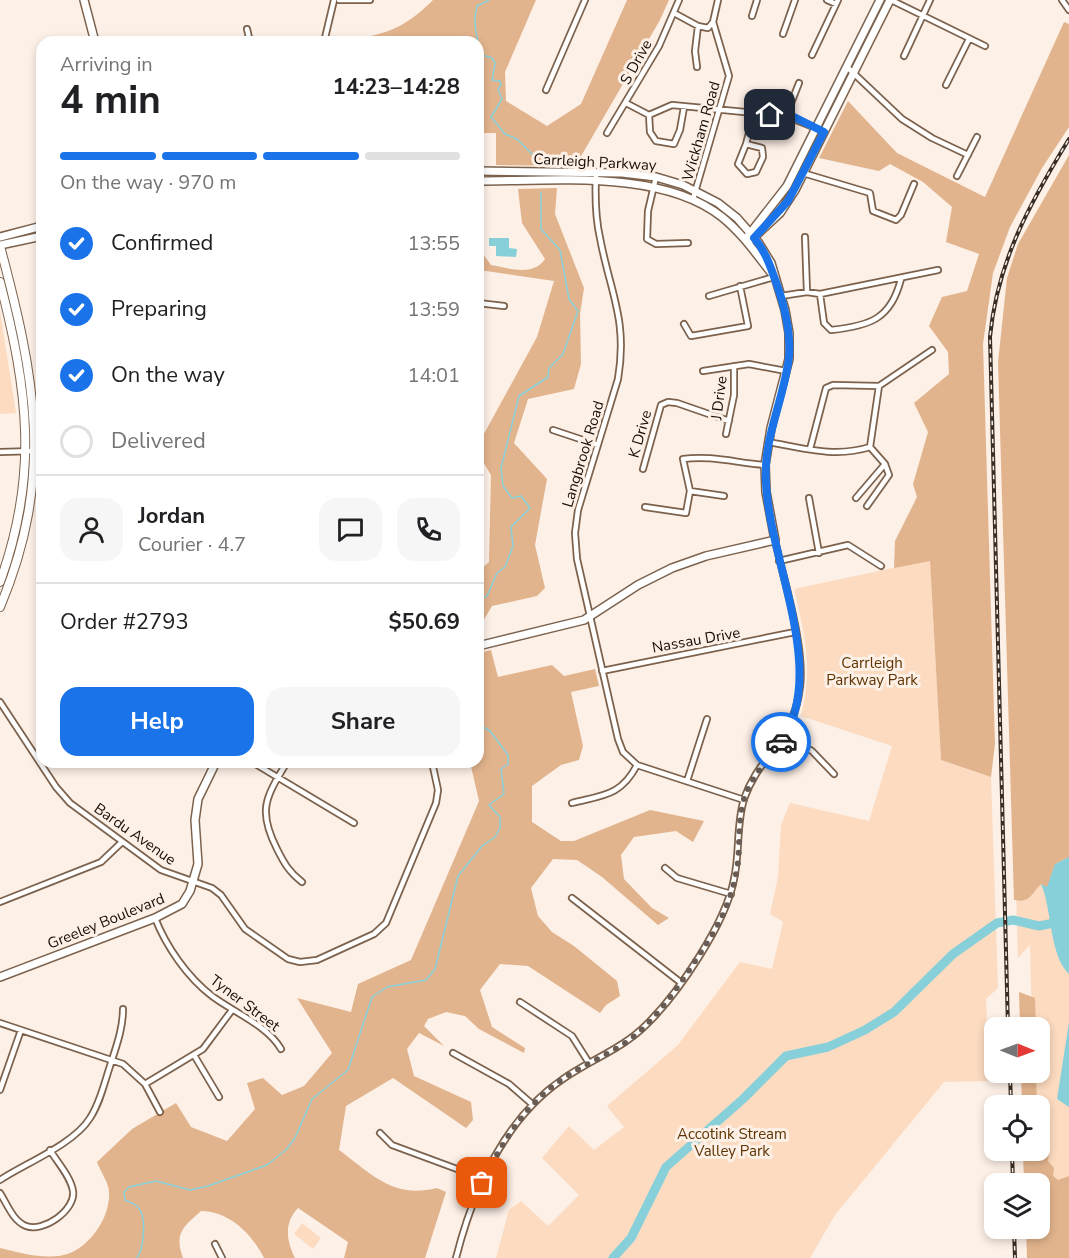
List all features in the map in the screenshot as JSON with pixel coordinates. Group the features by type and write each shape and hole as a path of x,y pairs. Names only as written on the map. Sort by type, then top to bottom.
{"main road":[{"path":"0,245 33,392 30,505 22,540 0,607"},
{"path":"0,282 20,364 31,451 15,535 0,582"}],"street":[{"path":"84,0 93,36"},
{"path":"325,36 334,0"},
{"path":"339,0 370,0"},
{"path":"546,90 585,0"},
{"name":"S Drive","path":"607,133 626,103 679,0"},
{"name":"Wickham Road","path":"693,199 729,76 713,22 718,0"},
{"path":"752,16 757,0"},
{"path":"783,33 795,0"},
{"path":"812,55 837,2 826,0"},
{"path":"747,241 777,201 795,169 880,0"},
{"path":"752,235 780,213 804,173 891,0 985,46"},
{"path":"904,56 930,0"},
{"path":"1062,0 1069,10"},
{"path":"674,13 698,26 708,27 713,22"},
{"path":"697,67 695,44 698,26"},
{"path":"247,28 249,36"},
{"path":"946,86 969,39"},
{"path":"847,67 902,119 932,138 968,155"},
{"path":"786,116 798,83"},
{"path":"626,103 649,115"},
{"path":"649,115 672,105 684,108 786,116 824,132"},
{"path":"649,115 650,132 656,141 674,144 684,108"},
{"path":"746,144 762,148 763,157 756,172 747,174 738,164 754,114"},
{"path":"957,176 977,136"},
{"path":"795,169 870,193 873,211 896,220 914,184"},
{"name":"Carrleigh Parkway","path":"456,1258 484,1179 511,1131 532,1104 555,1084 612,1052 637,1034 657,1014 713,934 731,894 737,864 744,800 756,774 785,736 795,711 800,686 800,660 766,492 765,465 768,442 786,371 789,333 771,263 752,235 727,209 696,190 657,177 596,173 484,171"},
{"name":"Langbrook Road","path":"596,173 599,236 619,307 622,341 618,378 578,510 575,533 577,559 620,746 627,757 637,765"},
{"path":"657,177 648,211 647,239 656,244 688,243"},
{"name":"Carrleigh Parkway","path":"484,181 596,182 654,186 693,199 722,217 747,241 774,277"},
{"path":"0,237 36,228"},
{"path":"0,245 36,237"},
{"path":"805,237 807,292"},
{"path":"781,296 807,292 820,294 938,270"},
{"path":"709,296 774,277"},
{"path":"820,294 824,323 831,330 847,328 866,324 885,314 896,299 901,279"},
{"path":"684,324 691,336 748,326 740,286"},
{"path":"484,304 504,306"},
{"path":"810,449 826,388 833,385 879,386 932,350"},
{"path":"703,371 759,364 786,371"},
{"name":"J Drive","path":"726,434 734,395 734,366"},
{"path":"867,506 886,483 889,475 885,464 870,447 879,386"},
{"name":"K Drive","path":"643,469 661,405 669,402 729,421"},
{"path":"553,430 598,445"},
{"path":"768,442 828,453 851,453 870,447"},
{"path":"0,452 31,451"},
{"path":"645,507 686,513 690,491 683,459 702,457 730,463 765,465"},
{"path":"856,498 885,464"},
{"path":"690,491 724,496"},
{"path":"809,498 819,553"},
{"path":"484,644 590,618 638,585 672,568 706,556 775,540"},
{"path":"780,561 848,545 881,566"},
{"name":"Nassau Drive","path":"602,671 795,632"},
{"name":"Bardu Avenue","path":"0,702 2,710 36,758"},
{"path":"687,781 707,719"},
{"path":"785,736 812,751 834,774"},
{"path":"572,803 619,790 628,781 637,765 744,800"},
{"name":"Bardu Avenue","path":"43,768 63,796 122,842 160,870 219,892 245,929 295,961 316,960 374,934 389,917 434,810 438,790 433,768"},
{"name":"Greeley Boulevard","path":"0,977 155,918 182,904 194,881 198,856 195,820 198,799 213,768"},
{"path":"262,768 354,823"},
{"path":"284,768 266,800 266,824 286,867 302,882"},
{"path":"0,902 101,862 122,842"},
{"path":"665,868 677,878 731,894"},
{"path":"572,898 680,982"},
{"name":"Tyner Street","path":"155,918 166,942 196,981 210,995 271,1036 281,1049"},
{"path":"520,1002 572,1036 588,1064"},
{"path":"0,1180 78,1132 90,1119 98,1102 123,1026 123,1009"},
{"path":"145,1084 194,1055 210,1041 232,1010"},
{"path":"0,1023 127,1067 145,1084 160,1112"},
{"path":"0,1090 21,1030"},
{"path":"453,1053 509,1084 532,1104"},
{"path":"194,1055 219,1097"},
{"path":"380,1133 392,1145 484,1179"},
{"path":"0,1193 16,1219 27,1227 41,1226 64,1212 72,1202 73,1190 50,1150"},
{"path":"215,1244 222,1258"}],"green space":[{"path":"1069,186 1069,1258 1050,1238 1050,1173 1035,1173 1030,1161 1050,1161 1050,1095 1034,1095 1033,1083 1050,1083 1050,1017 1032,1017 1030,945 1018,958 1001,374"},
{"path":"0,311 16,413 0,414"},
{"name":"Accotink Stream Valley Park","path":"930,560 941,760 991,777 998,988 986,999 984,1081 944,1082 835,1215 810,1258 496,1258 509,1210 521,1201 548,1226 579,1195 542,1158 569,1126 594,1150 624,1127 607,1106 678,1045 740,962 772,969 783,922 770,914 778,877 781,825 790,803 869,821 892,746 801,716 807,683 807,667 804,637 794,589"},
{"path":"302,1223 321,1238 313,1249 294,1234"}],"shaded area":[{"path":"433,0 536,0 505,72 506,101 547,126 581,104 627,0 669,0 660,20 580,158 580,166 496,165 496,133 484,133 484,36 370,36 399,26"},
{"path":"1064,22 1069,24 1069,127 1042,168 1010,227 993,273 983,344 995,744 991,777 941,760 930,561 894,568 895,541 917,497 913,484 928,432 914,403 949,374 948,352 929,326 942,297 967,291 979,254 946,242 952,207 923,182 890,164 879,171 819,158 848,101 897,153 985,197"},
{"path":"1069,155 1069,857 1055,864 1047,888 1041,884 1030,897 1020,901 1014,900 998,362 1007,278 1018,244"},
{"path":"557,188 555,214 584,288 580,314 581,364 574,389 528,399 514,443 547,479 535,545 545,588 537,596 492,606 484,619 484,566 489,562 491,475 484,463 484,434 537,337 554,281 484,271 484,255 491,265 520,270 534,268 545,259 522,223 518,189"},
{"path":"491,650 498,677 552,665 564,676 595,669 599,686 571,692 583,746 579,760 561,765 532,786 532,822 561,841 574,841 650,810 704,821 693,842 676,831 634,837 621,855 624,879 652,908 669,918 658,925 602,877 577,860 553,859 531,888 538,916 552,932 574,946 617,981 620,996 606,1005 600,1013 528,966 500,964 480,990 492,1027 525,1048 524,1053 479,1029 465,1016 446,1012 428,1019 424,1026 444,1046 419,1033 407,1049 414,1076 471,1102 473,1120 466,1128 393,1078 346,1106 339,1150 373,1176 396,1187 422,1191 437,1188 446,1192 425,1258 344,1258 348,1242 298,1208 290,1220 288,1232 295,1258 264,1258 253,1241 238,1225 221,1215 201,1211 185,1226 180,1236 179,1242 183,1258 0,1258 0,1248 36,1256 59,1256 79,1248 88,1241 101,1223 109,1202 108,1185 97,1162 132,1129 176,1103 191,1127 227,1141 255,1109 247,1083 263,1078 282,1095 304,1086 332,1053 297,998 351,1012 358,984 411,960 479,801 471,768 484,768 484,652"},
{"path":"1019,992 1035,998 1036,1017 1020,1017"},
{"path":"1021,1083 1036,1083 1037,1095 1022,1095"},
{"path":"1023,1161 1048,1161 1054,1168 1053,1176 1058,1180 1069,1176 1069,1258 1027,1258 1026,1239 1050,1239 1050,1173 1024,1173"}],"water":[{"path":"489,238 509,238 509,248 517,249 516,257 496,256 496,246 489,246"},
{"path":"1069,857 1069,974 1054,944 1041,884 1047,887 1055,864"},
{"path":"1069,1022 1069,1107 1057,1099"}],"waterway":[{"path":"477,36 475,15 477,6 489,0"},
{"path":"484,56 492,58 495,63 492,80 500,81 501,85 498,89 502,99 491,117 505,134 517,139 541,163"},
{"path":"484,597 487,596 497,573 505,567 513,546 511,527 530,508 521,496 512,498 503,486 501,468 519,396 548,377 549,368 563,354 578,311 569,299 560,250 541,229 541,192"},
{"path":"137,1258 143,1240 143,1218 138,1207 125,1200 124,1192 129,1187 156,1181 190,1190 267,1165 286,1150 295,1138 312,1099 348,1070 372,997 387,987 426,980 435,969 458,876 482,846 495,837 500,828 500,817 489,805 504,794 501,769 508,764 508,755 490,731 484,728"},
{"path":"613,1258 631,1238 666,1167 743,1099 786,1056 828,1047 865,1030 894,1012 953,954 997,923 1013,920 1039,926 1069,920"}],"railway":[{"path":"1008,1017 990,337 1000,283 1008,258 1041,186 1069,139"},
{"path":"1010,1083 1011,1095"},
{"path":"1012,1161 1013,1173"},
{"path":"1014,1239 1015,1258"}],"way so far":[{"path":"482,1183 511,1131 532,1104 555,1084 612,1052 637,1034 657,1014 705,946 719,924 731,894 737,864 740,817 744,800 756,774 781,742"}],"route":[{"path":"770,115 794,117 824,132 788,201 780,213 754,238 771,263 785,310 789,333 789,359 774,412 765,465 766,492 799,652 801,673 795,711 781,742"}],"park label":[{"name":"Carrleigh Parkway Park","path":"872,672"}]}
